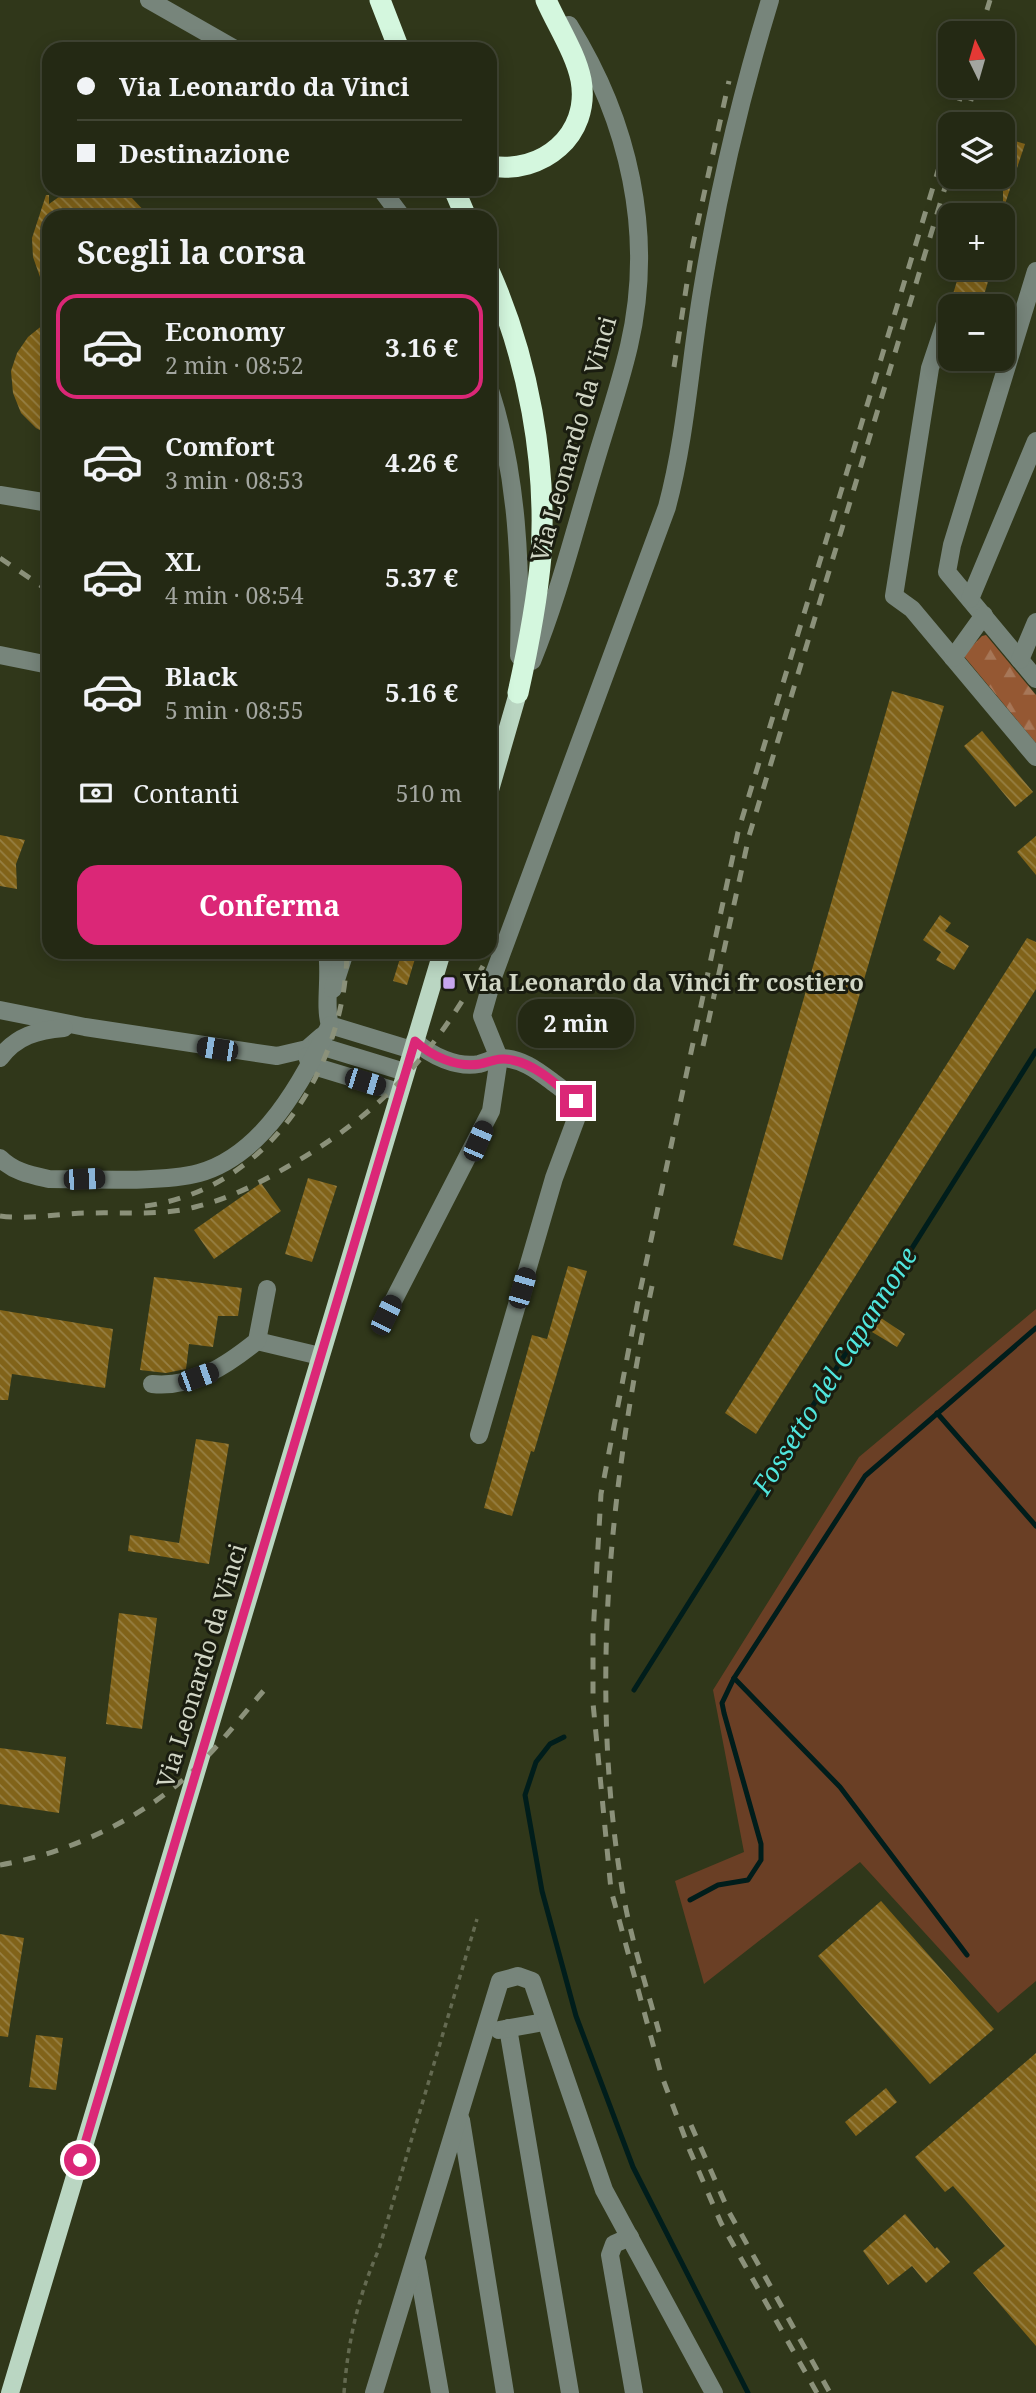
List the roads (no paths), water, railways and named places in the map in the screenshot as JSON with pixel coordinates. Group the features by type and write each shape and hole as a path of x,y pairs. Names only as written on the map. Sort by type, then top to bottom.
{"highway":[{"path":"380,0 397,42"},
{"path":"497,166 515,167 549,156 572,132 578,119 582,103 580,76 546,0"},
{"path":"497,295 523,377 536,442 541,500 538,584 518,693"}],"main road":[{"name":"Via Leonardo da Vinci","path":"497,766 518,693"},
{"name":"Via Leonardo da Vinci","path":"10,2393 440,959"}],"street":[{"path":"149,0 223,42"},
{"name":"Via Leonardo da Vinci","path":"518,693 555,595 615,395 629,345 639,281 633,184 618,122 603,88 552,0"},
{"path":"386,1315 478,1141 491,1111 499,1058 482,1016 494,974 627,622 677,469 702,292 718,207 746,77 770,0"},
{"path":"1036,271 952,545 947,572 1036,679"},
{"path":"938,344 930,368 894,596 912,609 1036,757"},
{"name":"Via Leonardo da Vinci","path":"497,419 512,481 519,540 518,693"},
{"path":"970,599 1036,441"},
{"path":"0,495 42,502"},
{"path":"953,658 984,615"},
{"path":"1020,660 1036,622"},
{"path":"0,655 42,664"},
{"path":"327,959 330,996"},
{"path":"330,1025 327,1016 330,996 343,959"},
{"path":"0,1010 85,1027 254,1054 277,1056 313,1050 405,1072"},
{"path":"330,1025 413,1046 454,1062 478,1064 499,1058 529,1065 576,1101 579,1111 554,1178 479,1435"},
{"path":"0,1158 8,1166 26,1174 49,1179 200,1172 228,1158 253,1140 278,1113 330,1025"},
{"path":"0,1058 12,1045 30,1034 48,1029 85,1027"},
{"path":"313,1050 399,1092"},
{"path":"152,1384 173,1386 223,1368 257,1341 267,1289"},
{"path":"257,1341 320,1356"},
{"path":"374,2393 417,2260 500,1982 507,1977 518,1976 532,1981 604,2190 714,2393"},
{"path":"484,2032 544,2022"},
{"path":"508,2028 570,2393"},
{"path":"460,2113 505,2393"},
{"path":"630,2236 614,2245 610,2255 634,2393"},
{"path":"417,2260 440,2393"}],"waterway":[{"name":"Fossetto del Capannone","path":"634,1690 1036,1051"},
{"path":"690,1900 718,1885 748,1880 761,1860 761,1844 722,1703 734,1678 865,1476 1036,1328"},
{"path":"937,1413 1036,1526"},
{"path":"734,1678 840,1787 967,1955"},
{"path":"564,1737 550,1744 536,1762 525,1795 542,1891 576,2016 633,2167 748,2393"}],"railway":[{"path":"984,21 990,0"},
{"path":"674,367 693,244 729,81"},
{"path":"956,112 960,98"},
{"path":"967,112 972,98"},
{"path":"817,2393 721,2223 661,2074 611,1890 593,1703 593,1635 601,1494 638,1301 738,832 938,171"},
{"path":"703,1046 749,836 945,189"},
{"path":"0,558 42,586"},
{"path":"145,1206 189,1195 228,1176 262,1149 291,1116 315,1079 332,1038 343,996 346,959"},
{"path":"0,1216 156,1213 182,1210 219,1200 265,1179 350,1126 400,1081 444,1029 483,966"},
{"path":"652,1286 637,1361 615,1511 606,1661 612,1812 622,1888 659,2032"},
{"path":"0,1865 81,1842 132,1816 179,1783 199,1765 266,1688"},
{"path":"691,2125 729,2212 830,2393"}],"place":[{"name":"Via Leonardo da Vinci fr costiero","path":"449,983"}]}
